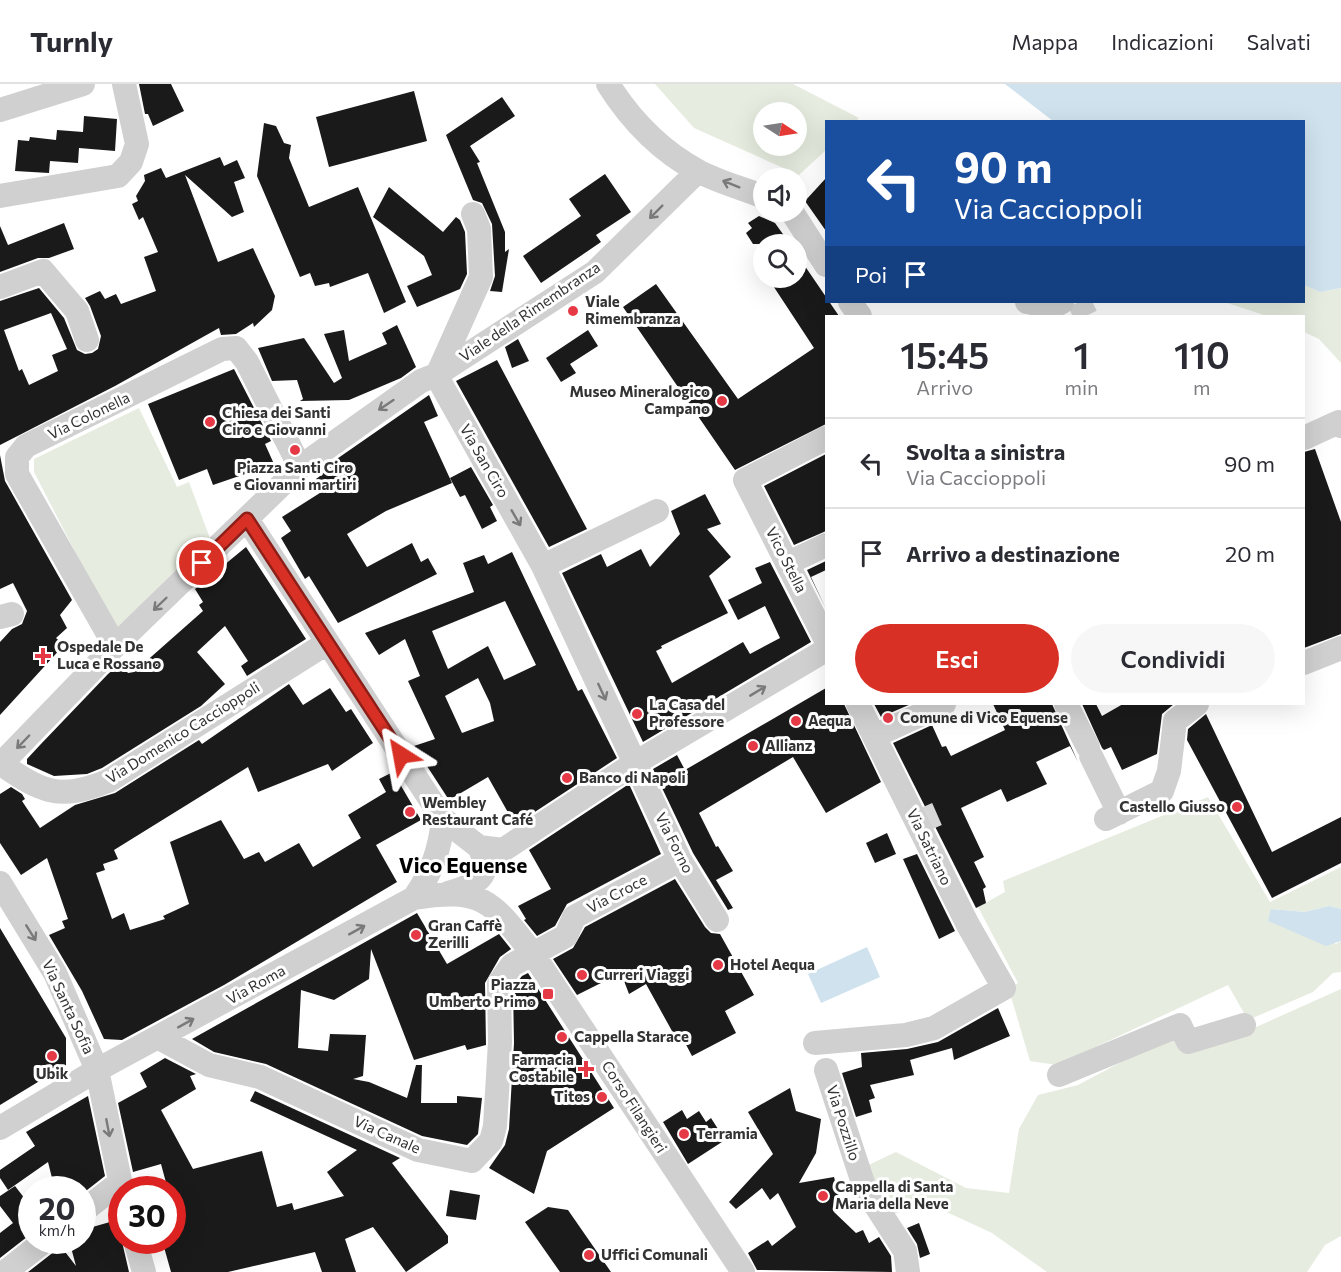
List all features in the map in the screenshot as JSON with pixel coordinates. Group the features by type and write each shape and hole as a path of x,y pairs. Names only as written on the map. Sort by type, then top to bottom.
{"street":[{"path":"0,110 83,84"},
{"path":"0,196 118,176 131,162 137,144 124,84"},
{"path":"608,84 623,108 647,133 698,171 753,193"},
{"name":"Viale della Rimembranza","path":"436,375 595,272 698,171"},
{"path":"1,765 115,646 300,467 413,386 436,375 481,277 479,229 473,214"},
{"path":"798,222 825,263"},
{"path":"0,287 43,271 77,310 87,340"},
{"path":"1031,303 1049,307 1059,303"},
{"name":"Via Colonella","path":"115,646 17,474 17,457 26,446 222,349 236,348 247,362 300,467"},
{"name":"Via San Ciro","path":"436,375 543,566 635,763"},
{"path":"1305,438 1339,422 1341,426"},
{"name":"Vico Stella","path":"825,439 745,480 825,638"},
{"path":"543,566 657,511"},
{"path":"247,519 443,819 479,847 486,860 483,874 476,882 448,893"},
{"path":"788,563 825,545"},
{"name":"Via Domenico Caccioppoli","path":"1,765 35,787 65,793 85,790 108,781 327,643"},
{"path":"1305,663 1341,648"},
{"path":"479,847 503,850 635,763 825,651"},
{"name":"Via Satriano","path":"815,1043 906,1035 934,1028 1004,988 968,925 919,822 858,705"},
{"path":"874,736 942,705"},
{"path":"1066,705 1088,749 1112,816 1162,791 1170,771 1175,720 1196,705"},
{"name":"Via Forno","path":"635,763 680,860 717,920"},
{"path":"414,898 433,868 440,848 443,819"},
{"path":"502,914 498,873 503,850"},
{"name":"Via Croce","path":"533,954 566,936 574,917 680,860"},
{"name":"Via Santa Sofia","path":"0,883 55,973 97,1070 118,1176"},
{"path":"414,898 448,893 466,894 483,900 502,914"},
{"name":"Via Roma","path":"0,1128 97,1070 414,898"},
{"name":"Corso Filangieri","path":"502,914 533,954 741,1271"},
{"name":"Via Canale","path":"159,1038 209,1065 260,1077 418,1150 472,1161 491,1141 495,1126 500,1042 499,982 512,965 533,954"},
{"path":"1059,1075 1180,1025 1188,1042 1244,1025"},
{"name":"Via Pozzillo","path":"826,1070 865,1189 904,1251 908,1272"},
{"path":"6,1272 28,1254"},
{"path":"139,1254 144,1272"}],"shaded area":[{"path":"655,84 793,84 859,118 857,120 825,120 825,151 807,168 783,168 757,156 807,156 807,102 753,102 753,154 694,128"},
{"path":"1305,285 1320,292 1341,288 1341,363 1319,339 1305,332 1305,315 1264,315 1227,303 1305,303"},
{"path":"139,408 177,487 189,482 211,541 115,629 34,472 34,459"},
{"path":"1208,797 1270,902 1341,867 1341,909 1329,906 1305,912 1271,909 1336,944 1341,941 1341,972 1333,973 1313,992 1248,1020 1228,985 1057,1065 1030,1061 1009,990 1018,983 978,907 1005,892 1003,881"},
{"path":"1341,989 1341,1236 1325,1245 1307,1272 1047,1272 992,1233 927,1203 893,1214 862,1168 896,1152 966,1188 1009,1193 1019,1129 1038,1095 1078,1085 1176,1033 1236,1036"}],"water":[{"path":"1005,84 1341,84 1341,288 1320,292 1305,285 1305,120 1052,120"},
{"path":"1329,906 1341,909 1341,941 1326,946 1268,921 1271,909 1305,912"},
{"path":"867,947 880,977 821,1003 808,974"}],"building":[{"path":"139,84 171,84 184,111 153,126 148,114 145,114"},
{"path":"414,91 427,141 329,167 316,117"},
{"path":"502,97 515,116 470,146 480,162 477,163 505,232 505,252 509,249 502,292 490,291 495,276 492,224 482,203 473,200 446,135"},
{"path":"84,116 117,119 115,151 79,148 78,163 50,161 49,173 15,171 18,140 29,141 30,137 56,140 57,130 83,132"},
{"path":"264,123 276,126 284,143 291,145 289,158 309,207 358,187 406,302 384,313 368,273 330,287 329,283 315,286 310,273 300,277 257,176"},
{"path":"220,157 224,166 237,160 245,178 234,182 244,212 232,217 185,175 218,262 253,248 275,296 272,310 254,327 253,323 236,334 221,335 219,328 115,386 0,445 0,301 39,288 64,318 77,350 85,354 98,349 101,336 85,298 100,291 105,299 116,294 121,304 156,291 144,257 158,252 143,217 139,220 132,204 138,201 136,196 145,181 144,175 161,168 166,178","holes":["51,313 67,349 52,355 58,371 29,385 22,369 19,371 4,330"]},
{"path":"605,174 631,212 596,235 601,242 541,283 523,256 581,216 569,199"},
{"path":"825,179 825,230 807,204 807,199"},
{"path":"389,187 443,232 456,217 460,220 465,232 467,274 460,289 417,307 407,286 432,275 424,256 373,217"},
{"path":"753,220 753,222 773,222 783,234 753,234 753,244 746,233 752,228 748,223"},
{"path":"64,223 74,249 49,258 38,258 0,272 0,226 8,245"},
{"path":"807,269 825,295 825,303 830,303 838,315 825,315 825,425 735,470 623,307 656,284 738,399 814,348 775,288 807,288"},
{"path":"397,325 416,367 401,378 349,400 300,401 303,399 297,380 272,381 258,348 304,338 334,383 342,378 324,334 344,330 349,361 387,344 382,333"},
{"path":"588,330 598,346 570,364 576,373 561,382 546,358"},
{"path":"518,339 529,361 512,368 505,347"},
{"path":"497,360 587,529 549,547 456,381"},
{"name":"Chiesa dei Santi Ciro e Giovanni","path":"234,369 271,441 265,444 274,464 213,485 207,469 179,480 148,404"},
{"path":"429,395 438,416 424,422 452,483 386,511 347,534 367,567 412,543 421,562 428,558 437,574 338,623 309,576 305,579 281,538 291,531 282,517 323,491 316,479 320,476 318,472"},
{"path":"1315,449 1341,522 1341,634 1305,648 1305,452"},
{"path":"0,455 5,481 72,600 60,615 67,628 56,638 64,645 0,715 0,642 12,629 22,624 27,611 13,583 0,589"},
{"path":"825,455 825,531 794,545 764,486"},
{"path":"471,467 493,505 490,507 497,521 482,529 465,495 460,497 450,478"},
{"path":"705,494 721,524 707,529 731,557 709,576 728,613 661,646 662,648 656,651 672,683 743,642 750,654 780,638 765,606 738,620 728,600 762,583 755,568 770,562 811,642 643,742 562,573 601,554 607,567 641,549 650,567 680,534 671,511"},
{"path":"246,547 306,639 247,676 241,666 248,661 225,626 197,652 225,684 201,706 102,768 87,774 54,776 27,764 27,759 108,674 120,664 128,673 134,672 203,611 199,605 203,602 195,589"},
{"path":"512,552 578,691 582,689 617,758 515,825 488,777 449,800 414,746 435,739 408,681 420,676 405,639 379,655 365,633 474,592 463,563 484,555 488,564","holes":["505,601 536,665 504,680 488,646 448,669 432,631","478,678 490,703 494,721 462,733 445,696"]},
{"path":"825,561 825,570 811,577 825,607 807,570"},
{"path":"289,684 303,705 330,688 346,712 351,709 373,743 332,771 328,764 258,792 248,767 114,850 118,859 103,864 105,870 96,873 112,919 124,913 130,930 165,919 163,916 189,904 170,842 221,820 244,859 259,852 265,862 299,843 313,867 361,838 348,815 386,792 379,779 393,772 421,820 376,845 397,882 224,985 122,1040 104,1039 82,991 49,935 65,928 62,921 68,919 47,858 21,875 0,843 0,794 11,787 22,794 25,799 22,801 40,828 75,805 115,793 199,740 202,744"},
{"path":"825,689 825,705 844,705 881,782 826,813 793,757 699,813 716,847 718,846 733,871 716,880 733,908 728,910 693,853 653,769 677,755 685,770"},
{"path":"875,705 909,705 881,717"},
{"path":"993,705 1052,705 1078,762 1070,746 1036,762 1047,784 1007,802 1001,789 961,808 984,857 974,862 986,887 983,889 986,903 976,908 893,743 932,725 942,747 946,746 951,756 1005,730"},
{"path":"1082,705 1096,705 1102,716 1121,705 1173,705 1162,714 1157,754 1122,770 1111,747 1104,750"},
{"name":"Castello Giusso","path":"1206,714 1272,852 1341,817 1341,863 1272,898 1187,740 1188,729"},
{"path":"629,784 661,854 567,904 555,926 537,936 524,920 526,919 518,906 551,889 529,850"},
{"path":"887,833 896,854 875,863 866,843"},
{"path":"917,854 955,931 939,939 903,859"},
{"path":"675,879 705,927 711,933 720,934 754,995 725,1011 736,1033 692,1056 682,1037 677,1040 646,984 629,994 621,973 577,995 553,959 573,948 585,927"},
{"path":"417,913 447,964 499,934 511,949 500,957 485,983 486,1045 467,1050 465,1045 414,1060 371,949 369,979 334,1000 301,990 298,1048 328,1051 330,1034 366,1035 363,1076 353,1079 369,1082 407,1098 416,1065 422,1065 421,1103 457,1103 457,1096 482,1098 478,1134 467,1145 422,1136 266,1064 214,1052 192,1039"},
{"path":"0,928 66,1038 66,1065 0,1105"},
{"path":"528,973 614,1108 547,1151 534,1194 489,1168 505,1145 509,1129 514,1043 513,987 522,976"},
{"path":"998,1008 1010,1036 954,1060 952,1048 910,1060 914,1075 870,1085 875,1098 869,1100 872,1112 856,1117 842,1073 862,1067 861,1053 907,1049 938,1042"},
{"path":"165,1058 196,1074 190,1076 196,1089 161,1110 193,1169 262,1151 277,1207 292,1203 294,1210 344,1196 327,1172 357,1150 250,1101 255,1091 400,1158 392,1163 448,1236 448,1243 406,1272 373,1227 345,1239 356,1272 322,1272 315,1252 228,1272 171,1272 166,1254 186,1254 186,1176 164,1176 161,1164 133,1172 118,1103 147,1087 140,1073"},
{"path":"790,1088 796,1111 821,1119 816,1153 799,1183 834,1177 841,1203 834,1212 856,1233 863,1230 869,1243 879,1237 891,1256 892,1272 757,1270 748,1253 768,1240 772,1246 796,1227 778,1193 770,1200 762,1188 736,1209 729,1202 773,1154 748,1112"},
{"path":"88,1096 105,1176 96,1183 96,1176 52,1176 48,1162 28,1176 18,1176 18,1183 8,1190 0,1178 0,1170 35,1146 26,1132"},
{"path":"682,1110 687,1119 699,1111 706,1122 711,1118 725,1140 688,1164 663,1122"},
{"path":"15,1186 18,1190 18,1244 0,1258 0,1233 13,1223 0,1206 0,1196"},
{"path":"450,1190 480,1195 476,1220 446,1216"},
{"path":"548,1207 568,1210 611,1272 560,1272 525,1222"},
{"path":"108,1223 108,1254 125,1254 129,1272 28,1272 51,1254 67,1254 76,1266 73,1254 96,1254 96,1226"},
{"path":"919,1223 930,1254 920,1258 917,1244 907,1228"}],"tunnel":[{"path":"1080,303 1086,315"},
{"path":"921,821 937,814"}],"place":[{"name":"Viale Rimembranza","path":"573,311"},
{"name":"Museo Mineralogico Campano","path":"722,401"},
{"name":"Chiesa dei Santi Ciro e Giovanni","path":"210,422"},
{"name":"Piazza Santi Ciro e Giovanni martiri","path":"295,450"},
{"name":"Ospedale De Luca e Rossano","path":"43,656"},
{"name":"La Casa del Professore","path":"637,714"},
{"name":"Comune di Vico Equense","path":"888,718"},
{"name":"Aequa","path":"796,721"},
{"name":"Allianz","path":"753,746"},
{"name":"Banco di Napoli","path":"567,778"},
{"name":"Castello Giusso","path":"1237,807"},
{"name":"Wembley Restaurant Café","path":"410,812"},
{"name":"Gran Caffè Zerilli","path":"416,935"},
{"name":"Hotel Aequa","path":"718,965"},
{"name":"Curreri Viaggi","path":"582,975"},
{"name":"Piazza Umberto Primo","path":"548,994"},
{"name":"Cappella Starace","path":"562,1037"},
{"name":"Ubik","path":"52,1056"},
{"name":"Farmacia Costabile","path":"586,1069"},
{"name":"Titos","path":"602,1097"},
{"name":"Terramia","path":"684,1134"},
{"name":"Cappella di Santa Maria della Neve","path":"823,1196"},
{"name":"Uffici Comunali","path":"589,1255"}],"district":[{"name":"Vico Equense","path":"463,866"}],"route":[{"path":"202,563 247,519 401,755"}]}
